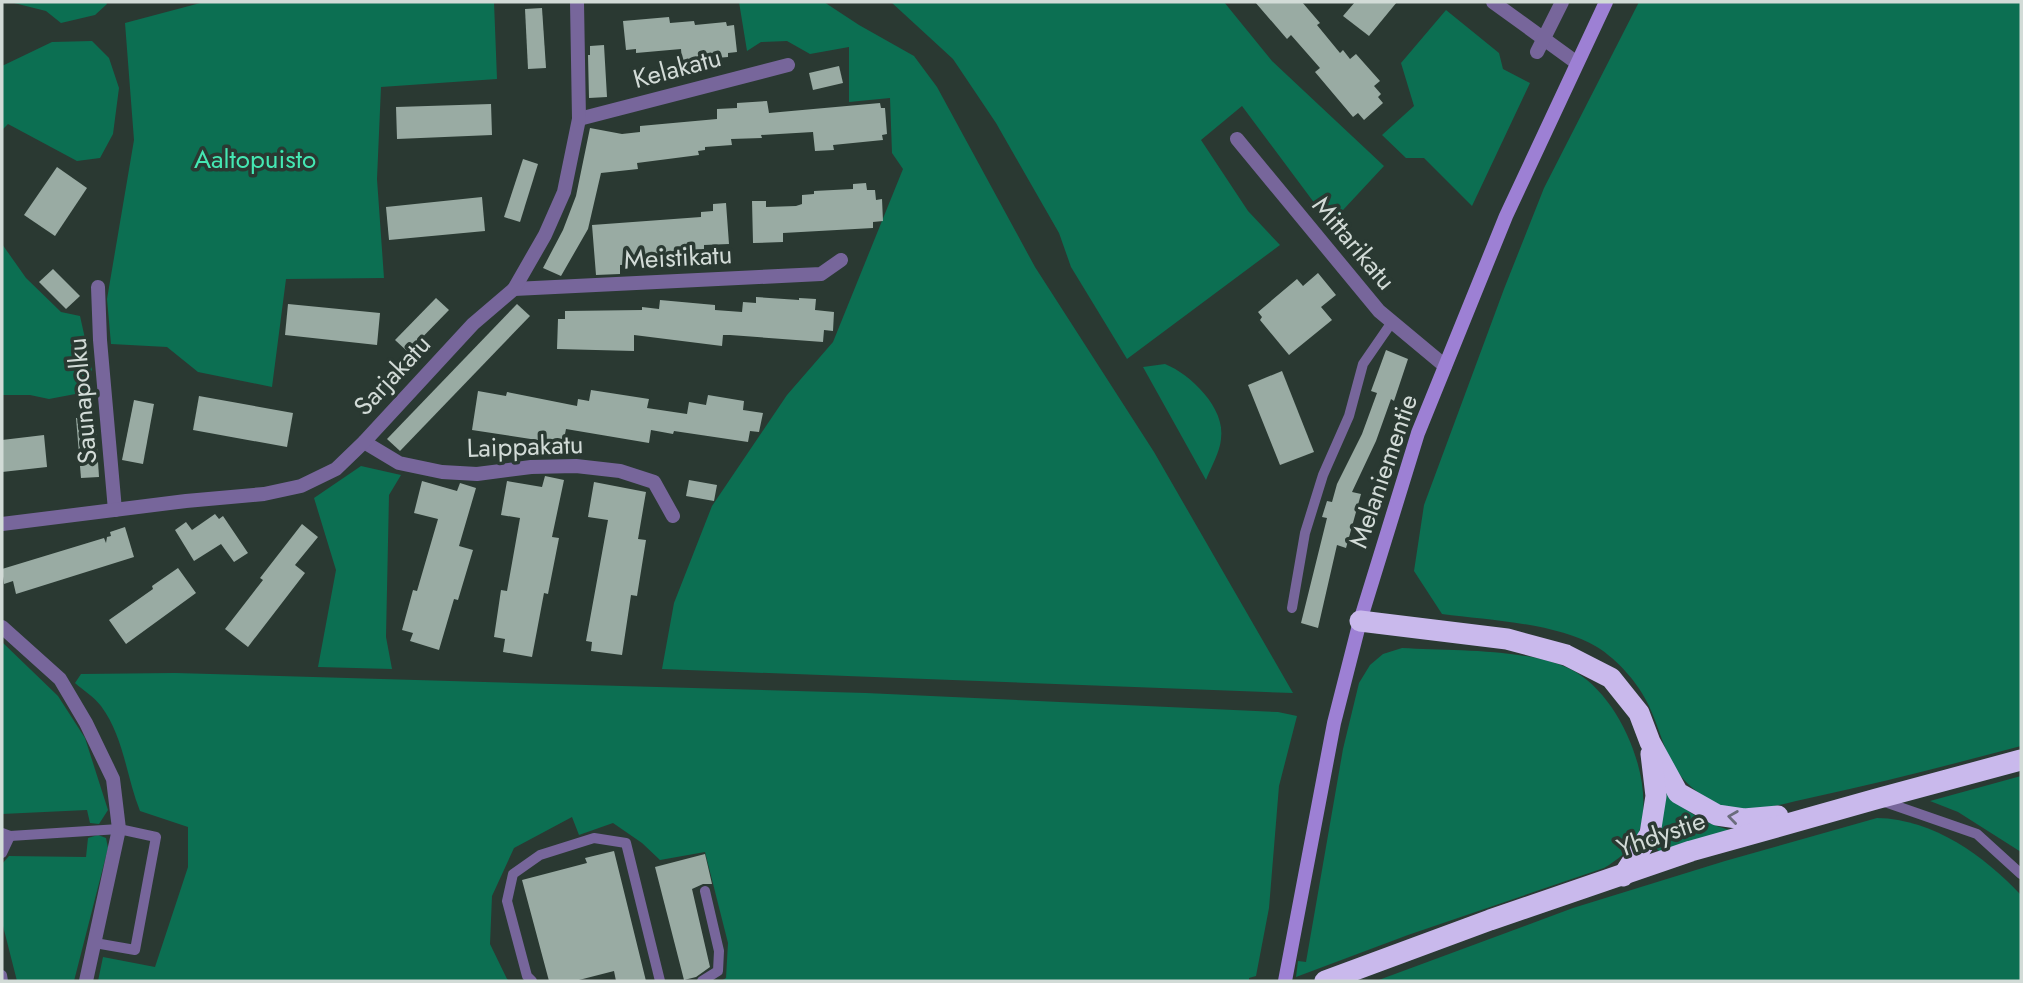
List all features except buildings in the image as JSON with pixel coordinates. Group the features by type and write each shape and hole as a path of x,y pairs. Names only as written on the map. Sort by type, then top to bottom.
{"highway":[{"path":"1360,621 1507,639 1566,655 1611,678 1639,713 1650,742 1678,793 1717,815 1744,819 1826,813"},
{"path":"1623,876 1650,834 1656,796 1650,742"},
{"name":"Yhdystie","path":"1325,981 1490,920 1691,851 2021,760"}],"main road":[{"name":"Melaniementie","path":"1285,981 1335,723 1360,621 1418,433 1506,216 1606,2"}],"street":[{"name":"Sarjakatu","path":"2,524 264,494 301,486 336,468 364,442 473,324 514,289 545,235 564,192 579,120 577,2"},
{"path":"1493,2 1540,45 1577,63"},
{"path":"1540,45 1562,2"},
{"name":"Kelakatu","path":"579,120 788,65"},
{"name":"Mittarikatu","path":"1237,139 1379,312 1446,366"},
{"name":"Meistikatu","path":"514,289 821,274 841,260"},
{"name":"Saunapolku","path":"99,287 101,348 115,510"},
{"name":"Laippakatu","path":"364,442 399,463 450,473 477,474 531,467 569,466 620,471 654,482 673,516"},
{"path":"2,627 60,679 86,723 113,779 119,829 86,981"}],"lane":[{"path":"1292,608 1305,533 1323,475 1349,416 1363,364 1392,322"},
{"path":"1876,799 1977,834 2021,874"},
{"path":"2,853 6,835 119,829 156,837 135,950 95,943"},
{"path":"532,981 527,976 507,901 513,874 540,855 594,838 626,843 660,981"},
{"path":"702,981 718,971 719,951 705,891"},
{"path":"2,975 3,981"}],"green space":[{"path":"10,2 107,4 95,15 61,23 46,11"},
{"name":"Aaltopuisto","path":"204,2 494,2 497,79 381,87 377,179 384,278 286,279 272,387 198,372 167,347 111,344 107,299 134,140 125,23"},
{"path":"739,2 824,2 914,56 937,87 1035,267 1154,452 1293,693 662,669 674,603 712,506 787,395 833,342 903,169 892,153 890,98 849,102 849,47 810,54 787,41 761,42 747,51"},
{"path":"891,2 1224,2 1272,61 1384,166 1330,224 1242,106 1201,140 1248,211 1280,245 1127,359 1071,267 1059,233 996,123 953,59"},
{"path":"1639,2 2021,2 2021,746 1781,805 1747,809 1725,807 1705,797 1681,776 1668,755 1640,689 1605,652 1581,639 1543,628 1442,614 1414,571 1424,505 1504,289 1544,188"},
{"path":"1446,10 1499,53 1503,69 1530,83 1472,206 1424,158 1406,158 1382,135 1414,106 1401,63"},
{"path":"92,41 109,58 119,88 113,134 100,158 77,161 8,124 2,130 2,66 52,42"},
{"path":"2,244 26,278 61,312 80,316 92,370 86,392 49,399 30,395 2,395"},
{"path":"1165,364 1195,384 1212,404 1218,416 1221,427 1220,444 1206,480 1143,367"},
{"path":"361,466 401,475 389,495 386,637 392,669 318,667 336,570 314,498"},
{"path":"2,642 58,696 85,738 108,810 99,824 90,823 87,810 2,814"},
{"path":"1402,648 1532,657 1570,669 1588,681 1605,698 1619,719 1638,766 1643,791 1643,814 1638,835 1628,850 1604,868 1408,935 1296,977 1298,961 1306,962 1343,749 1359,683 1370,665 1383,654"},
{"path":"175,673 866,693 1278,712 1297,716 1279,786 1269,908 1256,976 1249,978 1249,981 721,981 726,978 728,943 705,852 660,860 642,843 613,823 579,835 572,817 514,848 492,896 490,944 510,981 98,981 103,957 155,967 188,867 188,827 140,811 120,744 109,718 98,703 75,683 81,674"},
{"path":"2021,776 2021,852 1958,812 1930,801"},
{"path":"1660,782 1690,812 1729,830 1661,853 1656,848"},
{"path":"1877,818 1918,825 1956,842 1991,867 2021,895 2021,981 1376,981 1573,908"},
{"path":"98,835 106,838 108,848 74,981 17,981 2,922 2,864 9,856 86,857 88,838"}]}
